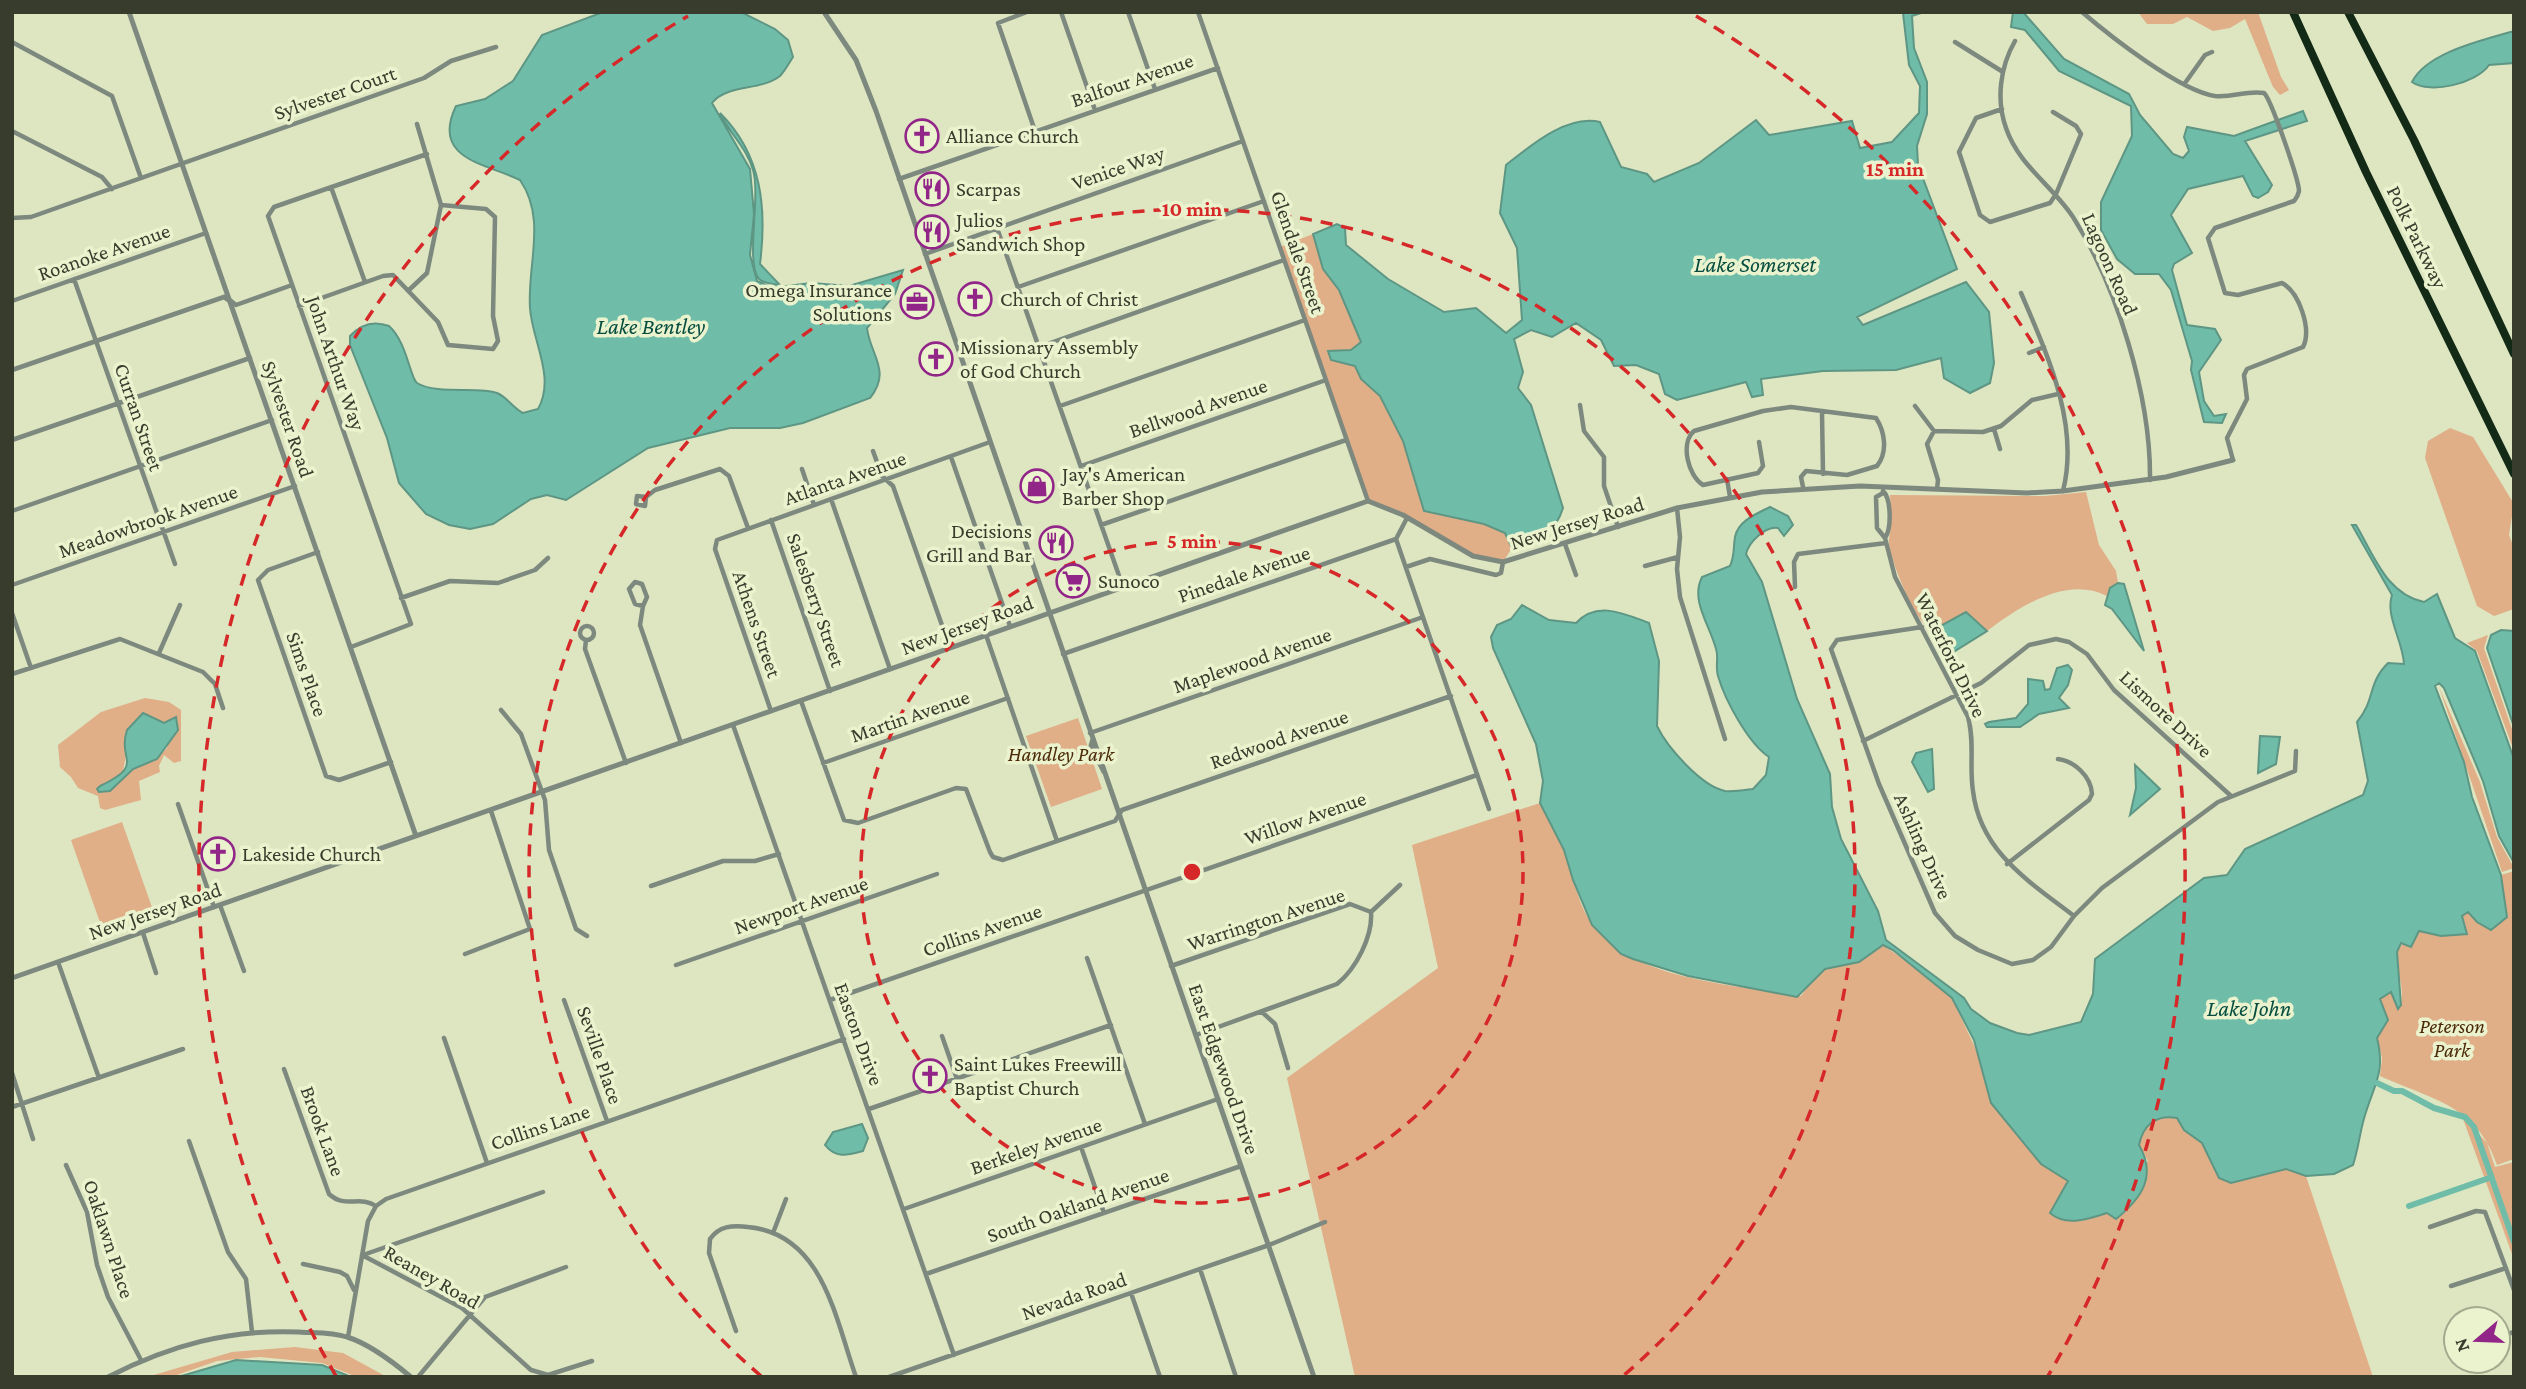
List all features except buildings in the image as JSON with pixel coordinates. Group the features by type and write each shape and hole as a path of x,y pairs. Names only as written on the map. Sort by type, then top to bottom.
{"highway":[{"name":"Polk Parkway","path":"2290,12 2514,474"},
{"name":"Polk Parkway","path":"2350,12 2414,139 2514,354"}],"street":[{"name":"Sylvester Road","path":"129,12 416,836"},
{"name":"East Edgewood Drive","path":"824,12 856,60 899,179 1092,736 1091,746 1104,772 1314,1377"},
{"path":"1027,12 998,23 1035,131"},
{"path":"1061,12 1095,110"},
{"path":"1128,12 1155,89"},
{"name":"Glendale Street","path":"1198,12 1368,502"},
{"path":"2082,12 2112,38 2185,83 2212,95 2231,97 2264,93 2276,118 2299,187 2294,201 2215,229 2208,238 2225,293 2238,295 2282,283 2294,292 2307,332 2303,347 2247,369 2244,375 2247,399 2227,438 2233,460"},
{"name":"Lagoon Road","path":"2015,41 2003,72 2002,109 2015,150 2056,194 2081,230 2120,323 2138,388 2150,480"},
{"path":"12,42 112,96 141,178"},
{"path":"1955,42 2003,72"},
{"name":"Sylvester Court","path":"12,218 31,217 424,79 451,61 496,47"},
{"path":"2185,83 2205,55 2212,52"},
{"name":"Balfour Avenue","path":"899,179 1218,68"},
{"path":"2002,109 1976,118 1959,152 1982,219 1994,222 2050,202 2056,194 2080,144 2081,134 2076,126 2053,112"},
{"path":"409,290 427,273 441,205 417,124"},
{"path":"12,131 102,177 112,189"},
{"name":"Venice Way","path":"925,254 1243,141"},
{"name":"John Arthur Way","path":"351,647 411,624 268,216 274,207 427,154"},
{"path":"331,187 365,282"},
{"path":"1018,287 1264,201"},
{"path":"299,306 389,274 398,278 438,322 448,345 488,349 496,345 498,336 493,316 495,216 486,209 441,205"},
{"path":"997,228 1123,587"},
{"name":"Roanoke Avenue","path":"12,301 206,233"},
{"path":"1039,347 1284,260"},
{"name":"Curran Street","path":"74,279 175,564"},
{"path":"12,370 224,297 236,305 292,285"},
{"path":"2021,293 2044,347 2058,394 2068,452 2063,491"},
{"path":"1060,406 1305,320"},
{"path":"2029,353 2044,347"},
{"path":"12,440 250,358"},
{"name":"Bellwood Avenue","path":"1081,466 1326,380"},
{"path":"1915,406 1934,431 1973,434 1994,429 2032,400 2058,394"},
{"path":"1580,405 1584,431 1604,457 1603,478 1618,527"},
{"path":"1759,442 1762,469 1758,473 1703,485 1697,481 1686,452 1687,439 1694,431 1763,411 1791,408 1876,418 1884,445 1882,460 1870,471 1847,475 1823,474 1812,470 1802,473 1803,487"},
{"path":"1822,413 1823,474"},
{"path":"12,511 272,420"},
{"path":"1994,429 2000,449"},
{"path":"1934,431 1927,444 1938,480 1937,489"},
{"path":"1101,525 1346,440"},
{"name":"Atlanta Avenue","path":"715,546 717,540 748,528 990,442"},
{"path":"873,451 882,476 888,479 950,648"},
{"path":"951,457 1010,626"},
{"name":"New Jersey Road","path":"12,978 1368,502 1407,518 1473,556 1503,562 1677,509 1730,497 1803,487 2063,491 2150,480 2233,460"},
{"path":"646,497 655,490 720,469 729,476 748,528"},
{"path":"802,469 814,505"},
{"path":"1727,479 1730,497"},
{"name":"Meadowbrook Avenue","path":"12,585 295,486"},
{"name":"Waterford Drive","path":"1886,540 1889,527 1888,497 1883,490 1876,498 1877,528 1886,540 1895,577 1972,730 1972,779 1976,809 1993,845 2007,864 2074,916"},
{"path":"831,499 890,669"},
{"path":"1677,509 1680,597 1725,739"},
{"path":"1407,518 1396,539 1489,809"},
{"name":"Salesberry Street","path":"771,520 830,691"},
{"name":"Pinedale Avenue","path":"1063,653 1396,539"},
{"path":"1795,587 1794,562 1798,554 1886,540"},
{"path":"1565,544 1576,575"},
{"name":"Athens Street","path":"715,546 771,712"},
{"name":"Sims Place","path":"318,552 268,569 258,580 286,662 326,776 338,780 391,762"},
{"path":"1645,566 1678,557"},
{"path":"401,598 459,580 482,584 498,583 535,570 548,558"},
{"path":"1406,567 1430,559 1496,575 1501,573 1503,562"},
{"path":"643,606 635,604 629,589 635,582 642,584 647,597 640,625 681,743"},
{"path":"159,653 180,605"},
{"path":"12,613 31,668"},
{"name":"Maplewood Avenue","path":"1092,736 1423,617"},
{"name":"Ashling Drive","path":"1922,627 1837,640 1832,645 1836,669 1863,741 1931,906 1940,922 1955,936 2002,961 2022,963 2042,955 2074,916 2102,888 2230,795"},
{"path":"986,635 1057,841"},
{"path":"12,674 116,639 159,653 210,677 223,708"},
{"name":"Lismore Drive","path":"1863,741 1981,683 2029,645 2056,639 2068,642 2087,654 2114,690 2230,795"},
{"path":"586,640 585,649 626,763"},
{"name":"Redwood Avenue","path":"822,763 841,816 847,822 858,822 960,788 970,793 993,857 1003,860 1115,821 1124,809 1451,696"},
{"name":"Martin Avenue","path":"822,763 1008,698"},
{"path":"801,701 822,763"},
{"path":"501,710 521,734 547,810 549,849 576,929 587,936"},
{"name":"Easton Drive","path":"733,725 954,1354"},
{"path":"2230,795 2295,772 2296,751"},
{"path":"2007,864 2089,800 2092,794 2090,782 2078,767 2069,760 2058,759"},
{"name":"Willow Avenue","path":"1144,890 1477,775"},
{"path":"178,804 193,856 244,971"},
{"path":"465,954 530,929 491,811"},
{"path":"651,886 723,861 755,861 779,854"},
{"name":"Newport Avenue","path":"676,965 937,874"},
{"name":"Warrington Avenue","path":"1171,966 1350,904 1371,912 1400,885"},
{"name":"Collins Avenue","path":"830,1000 1144,890"},
{"path":"1196,1035 1329,988 1342,980 1370,931 1371,912"},
{"path":"143,933 156,973"},
{"path":"1087,958 1145,1124"},
{"path":"58,962 99,1078"},
{"name":"Seville Place","path":"564,1000 607,1121"},
{"path":"1262,1012 1275,1024 1288,1068"},
{"path":"869,1109 1111,1025"},
{"path":"942,1036 957,1079"},
{"path":"444,1038 487,1163"},
{"name":"Collins Lane","path":"376,1206 400,1193 844,1039"},
{"path":"12,1107 183,1049"},
{"name":"Brook Lane","path":"284,1069 329,1194 342,1203 367,1200 376,1206"},
{"path":"12,1073 33,1139"},
{"name":"Berkeley Avenue","path":"904,1209 1217,1099"},
{"path":"190,1141 228,1252 246,1279 252,1332"},
{"path":"1081,1147 1104,1213"},
{"name":"Oaklawn Place","path":"66,1165 88,1212 96,1265 104,1287 141,1360"},
{"name":"South Oakland Avenue","path":"926,1274 1241,1166"},
{"path":"362,1255 543,1192"},
{"path":"774,1233 786,1199"},
{"path":"348,1337 368,1221 376,1206"},
{"path":"2430,1227 2478,1210 2487,1214 2514,1290"},
{"name":"Nevada Road","path":"889,1377 1269,1245 1325,1222"},
{"path":"736,1331 709,1253 709,1239 728,1227 754,1227 774,1233 801,1250 818,1271 856,1377"},
{"name":"Reaney Road","path":"362,1255 434,1292 469,1314 525,1366 540,1374 556,1373 592,1361"},
{"path":"303,1264 340,1272 347,1276 355,1291"},
{"path":"418,1377 477,1304 492,1293 566,1267"},
{"path":"2451,1286 2506,1268"},
{"path":"1200,1269 1236,1377"},
{"path":"1131,1293 1160,1377"},
{"path":"108,1377 141,1360 210,1337 252,1332 348,1337 376,1352 411,1377"}],"green space":[{"path":"2138,12 2258,12 2281,77 2289,90 2280,95 2273,87 2245,19 2230,28 2213,31 2187,17 2173,24 2147,24"},
{"path":"1313,234 1323,269 1339,290 1361,342 1351,350 1329,351 1355,366 1361,379 1380,396 1403,441 1424,511 1497,528 1505,534 1512,548 1503,562 1484,560 1403,515 1368,501 1280,247"},
{"path":"2450,428 2473,437 2514,504 2509,535 2514,548 2514,609 2494,616 2477,606 2425,458 2428,441"},
{"path":"2086,492 2099,545 2116,571 2118,583 2107,596 2075,589 2059,592 2028,604 1987,631 1966,612 1935,629 1920,619 1896,569 1889,545 1890,495 2045,496"},
{"path":"2488,635 2484,648 2514,735 2514,751 2477,651 2467,643"},
{"path":"2439,687 2480,782 2497,837 2514,868 2502,872"},
{"path":"145,698 169,702 181,710 181,761 174,763 164,755 159,766 160,772 139,781 141,800 105,810 100,808 98,796 78,788 60,767 58,745 101,712","holes":["143,713 164,723 174,718 167,748 157,759 133,769 110,791 97,790 123,772 127,749 125,736"]},
{"name":"Handley Park","path":"1078,718 1102,789 1051,807 1026,736"},
{"path":"1540,803 1563,844 1579,898 1588,917 1611,944 1634,958 1688,977 1801,996 1813,979 1825,969 1859,962 1883,945 1935,981 1952,998 1978,1054 2041,1164 2068,1181 2051,1213 2082,1221 2107,1213 2148,1161 2139,1145 2144,1132 2152,1123 2163,1118 2177,1118 2184,1130 2202,1143 2220,1178 2231,1183 2286,1169 2306,1176 2373,1377 1355,1377 1287,1078 1438,968 1412,845"},
{"path":"122,822 154,913 103,931 71,840"},
{"name":"Peterson Park","path":"2514,871 2514,1159 2497,1165 2478,1129 2465,1117 2435,1099 2380,1076 2382,1058 2377,1038 2380,999 2392,991 2395,1003 2401,1005 2397,956 2406,939 2418,930 2441,936 2466,926 2462,916 2468,911 2477,922 2506,903 2501,891 2501,875"},
{"path":"2462,1116 2487,1143 2495,1167 2514,1162 2512,1254"},
{"path":"295,1347 343,1353 387,1377 357,1377 322,1363 260,1357 217,1361 171,1377 147,1377 232,1352"}],"water":[{"name":"Lake Bentley","path":"603,12 741,12 775,29 788,40 793,57 780,76 763,84 726,93 712,103 750,169 754,214 750,255 757,281 768,286 811,283 849,286 903,270 895,294 867,328 880,371 879,379 870,398 803,423 780,428 730,428 648,448 566,500 547,495 531,499 493,524 470,529 449,525 426,514 399,483 387,438 350,345 350,336 368,324 389,326 400,341 417,383 435,389 489,391 501,395 523,413 538,409 545,384 530,308 533,210 520,180 479,164 456,149 451,138 450,124 456,106 485,99 513,81 542,35"},
{"name":"Lake Somerset","path":"1924,12 1912,16 1914,48 1927,82 1927,114 1917,146 1918,165 1957,269 1857,317 1863,325 1966,282 1989,312 1994,363 1990,383 1970,393 1944,378 1941,358 1896,370 1823,371 1761,379 1763,395 1752,397 1746,382 1677,400 1665,394 1659,374 1636,365 1614,366 1601,340 1576,323 1552,337 1531,330 1514,339 1523,372 1518,388 1531,405 1563,508 1560,516 1544,536 1512,548 1505,533 1484,524 1424,511 1403,441 1380,396 1361,379 1355,366 1331,360 1328,351 1351,350 1361,342 1339,290 1323,269 1313,234 1337,224 1345,228 1346,245 1388,279 1444,312 1476,308 1506,333 1522,320 1517,248 1500,213 1506,165 1526,149 1562,127 1587,121 1600,122 1621,167 1647,174 1654,182 1699,163 1756,120 1769,135 1852,121 1860,148 1892,142 1919,113 1920,86 1909,65 1903,13"},
{"path":"2013,12 2023,12 2064,59 2129,94 2140,115 2173,154 2183,158 2189,151 2184,137 2187,127 2234,136 2303,111 2307,121 2245,141 2272,185 2268,192 2258,198 2253,196 2243,176 2188,189 2171,215 2192,253 2174,264 2172,270 2187,325 2215,329 2221,340 2199,372 2204,401 2214,416 2226,414 2222,423 2204,422 2191,370 2192,361 2171,290 2159,274 2135,274 2117,259 2101,230 2101,202 2132,136 2131,106 2059,71 2025,30 2011,27"},
{"path":"2514,31 2514,63 2489,65 2474,77 2453,85 2430,87 2412,82 2419,72 2443,55"},
{"path":"720,113 745,146 753,164 763,223 760,264 780,285 761,281 755,271 753,170 747,155"},
{"name":"Lake John","path":"1770,507 1788,516 1793,525 1784,536 1778,528 1763,532 1754,540 1746,554 1762,582 1797,699 1830,774 1832,807 1841,839 1878,911 1886,940 1964,998 1971,1009 1990,1023 2029,1035 2081,1022 2093,994 2095,959 2204,878 2227,875 2245,849 2363,795 2368,781 2357,722 2367,706 2381,671 2388,663 2404,664 2392,620 2392,595 2352,525 2356,525 2382,572 2400,591 2424,602 2437,594 2455,638 2475,651 2514,759 2514,863 2499,836 2483,781 2444,688 2439,683 2435,686 2464,762 2472,797 2501,875 2507,917 2491,930 2477,922 2468,912 2462,916 2467,934 2441,936 2419,931 2411,947 2401,943 2397,952 2401,1005 2398,1009 2391,992 2380,999 2388,1020 2377,1038 2380,1068 2353,1165 2334,1174 2306,1176 2286,1169 2231,1183 2219,1178 2202,1143 2184,1130 2177,1118 2163,1118 2152,1122 2141,1138 2139,1145 2147,1167 2146,1176 2144,1186 2133,1203 2116,1219 2107,1213 2078,1220 2063,1220 2050,1213 2068,1181 2041,1164 1991,1103 1974,1040 1952,998 1893,950 1883,945 1859,962 1825,969 1797,997 1688,976 1633,959 1621,954 1592,925 1564,850 1540,803 1543,781 1536,744 1493,648 1491,637 1497,625 1511,619 1522,605 1549,620 1576,623 1593,612 1611,611 1649,623 1659,661 1657,726 1662,735 1696,774 1716,788 1725,791 1753,789 1766,775 1769,757 1745,732 1721,686 1717,673 1716,649 1698,595 1702,577 1730,566 1735,537 1740,527 1748,519"},
{"path":"2118,583 2124,584 2144,651 2112,609 2105,605 2110,588"},
{"path":"1966,612 1987,631 1947,656 1935,629"},
{"path":"2501,630 2514,631 2514,727 2487,648 2491,635"},
{"path":"2068,665 2072,670 2068,685 2059,698 2069,708 2039,714 2020,727 1987,727 1985,724 1989,722 2016,718 2028,704 2028,679 2043,681 2045,690 2050,689 2057,668"},
{"path":"143,713 164,723 176,717 178,730 157,759 133,769 110,791 99,792 97,789 100,786 114,779 126,767 127,730"},
{"path":"2260,736 2280,737 2276,764 2258,773"},
{"path":"1932,749 1934,789 1928,792 1912,762 1916,753"},
{"path":"2135,765 2160,789 2130,815 2136,788"},
{"path":"862,1124 868,1138 863,1151 838,1154 825,1145 833,1132"},
{"path":"236,1360 322,1365 351,1377 178,1377"}],"waterway":[{"path":"2377,1083 2394,1091 2402,1091 2434,1108 2465,1117 2474,1127 2514,1242"},
{"path":"2409,1206 2489,1178"}],"place":[{"name":"Alliance Church","path":"922,136"},
{"name":"Scarpas","path":"932,189"},
{"name":"Julios Sandwich Shop","path":"932,232"},
{"name":"Church of Christ","path":"975,299"},
{"name":"Omega Insurance Solutions","path":"917,302"},
{"name":"Missionary Assembly of God Church","path":"936,359"},
{"name":"Jay's American Barber Shop","path":"1037,486"},
{"name":"Decisions Grill and Bar","path":"1056,543"},
{"name":"Sunoco","path":"1073,581"},
{"name":"Lakeside Church","path":"218,854"},
{"name":"Saint Lukes Freewill Baptist Church","path":"930,1076"}]}
